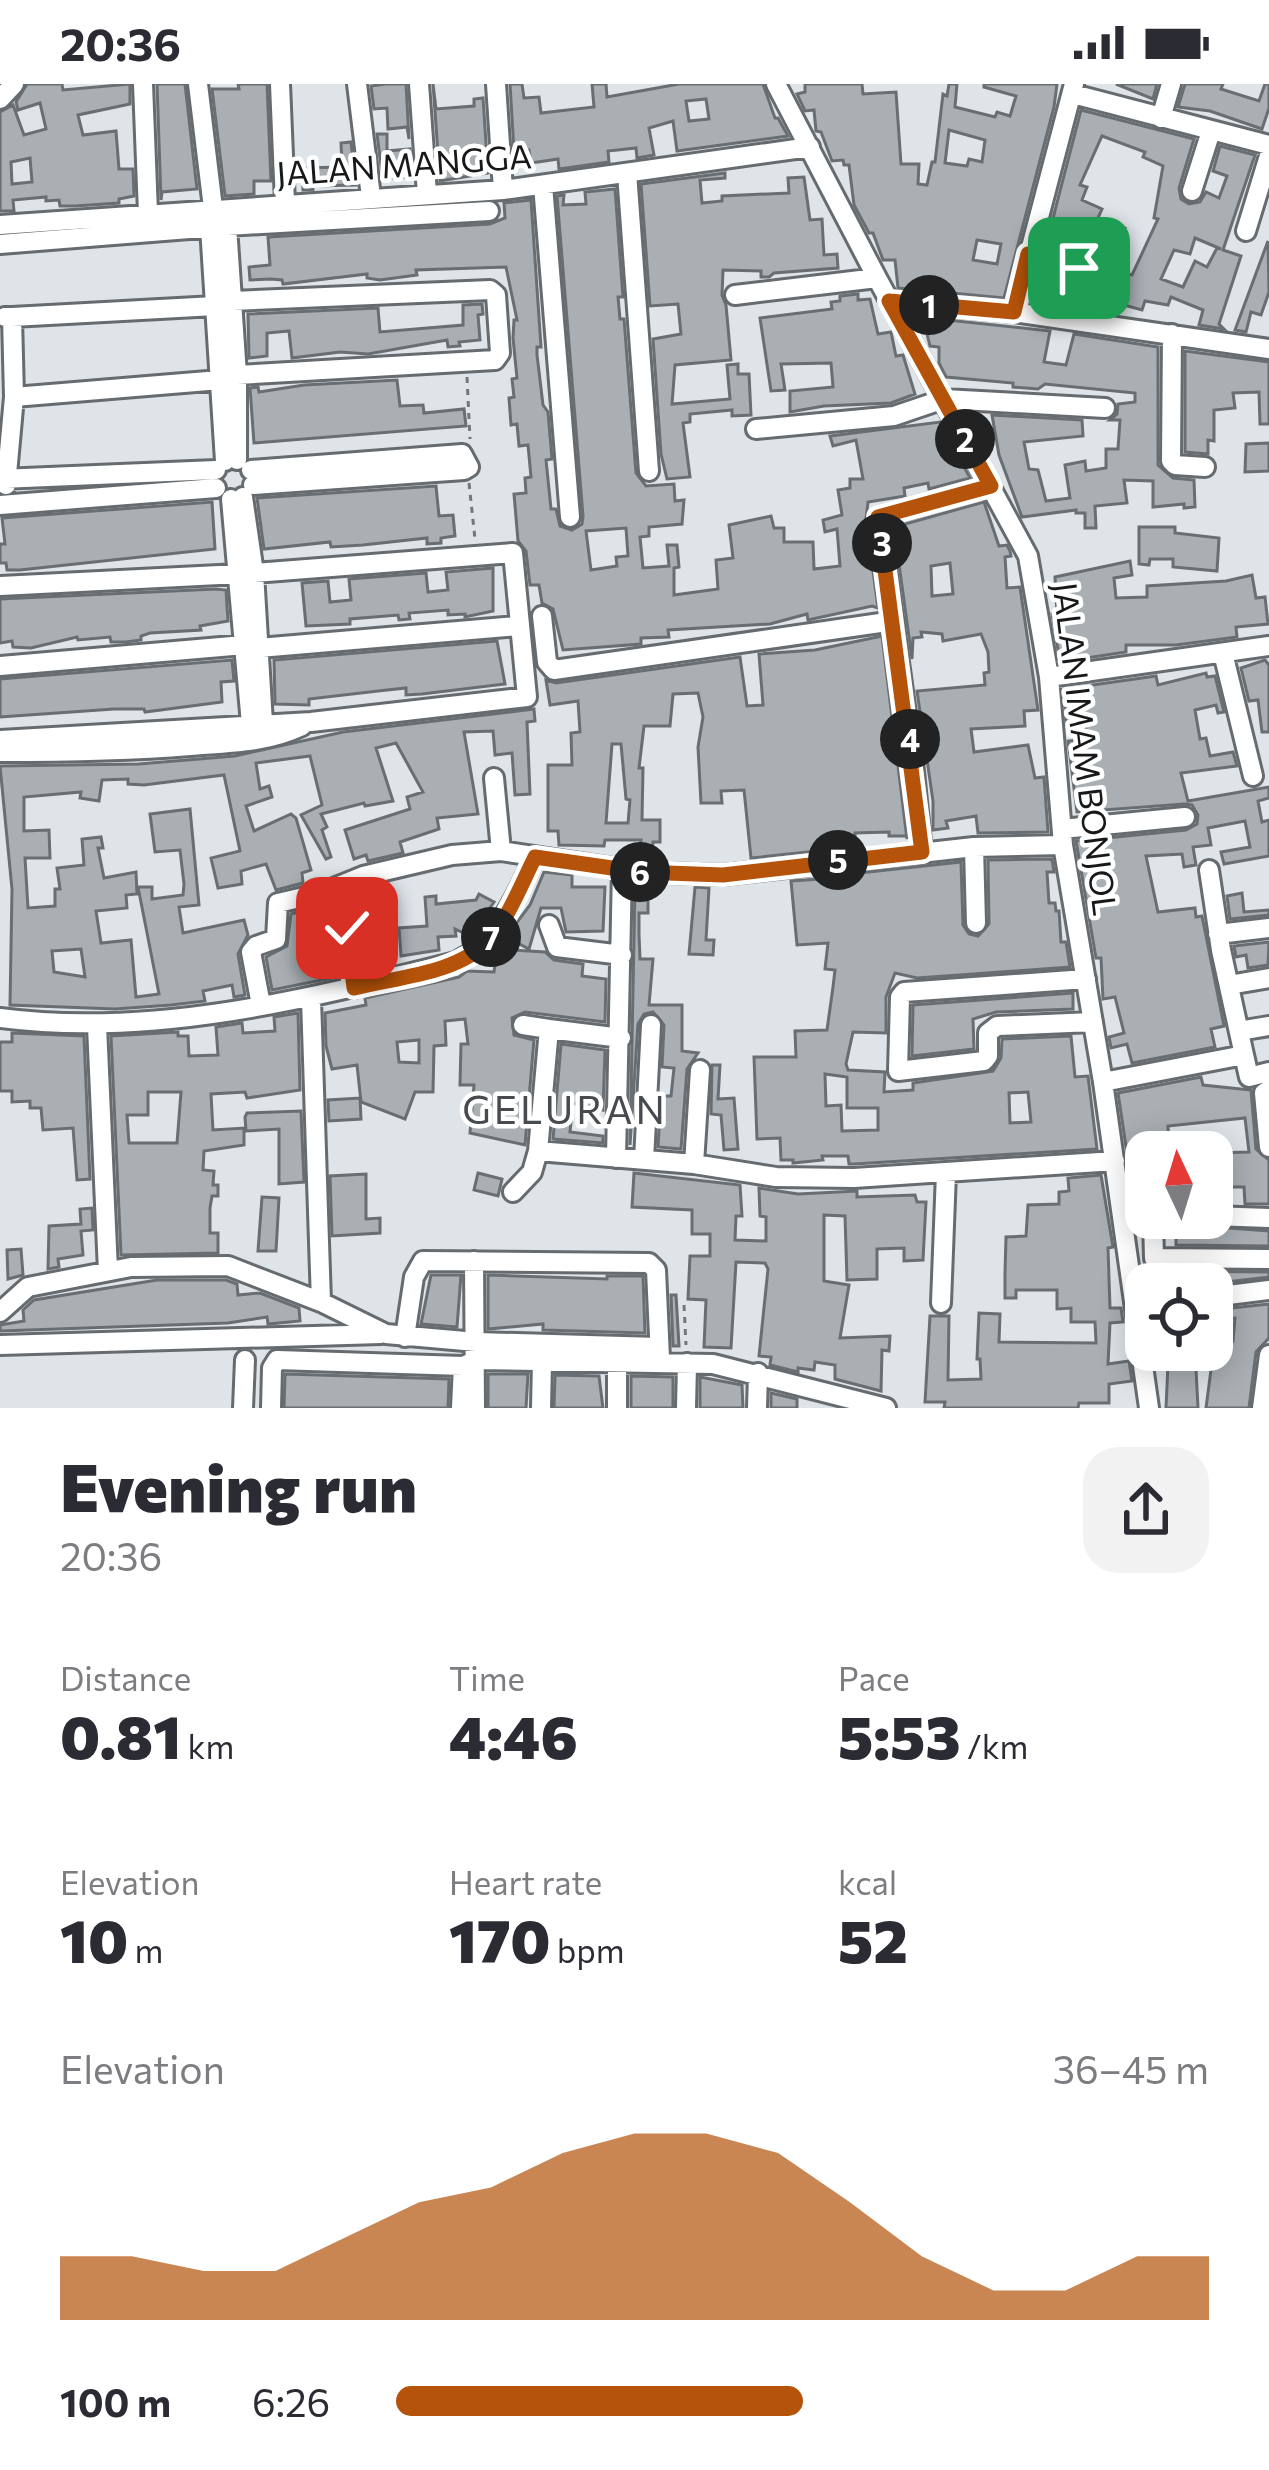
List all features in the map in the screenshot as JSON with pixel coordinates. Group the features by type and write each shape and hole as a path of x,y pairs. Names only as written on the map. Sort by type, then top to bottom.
{"street":[{"path":"0,99 14,84"},
{"path":"143,84 148,213"},
{"path":"199,84 217,220 234,479 252,646 267,727"},
{"path":"280,84 284,203"},
{"path":"357,84 370,197"},
{"path":"419,84 427,194"},
{"path":"496,84 502,190"},
{"name":"JALAN IMAM BONJOL","path":"776,84 1028,556 1049,677 1062,837 1130,1263"},
{"path":"1161,118 1171,84"},
{"path":"1014,312 1074,89 1161,118 1269,145"},
{"path":"1192,191 1210,131"},
{"name":"JALAN MANGGA","path":"0,225 148,213 217,220 284,203 502,190 810,146"},
{"path":"1246,230 1269,156"},
{"path":"628,173 649,471"},
{"path":"543,185 570,517"},
{"path":"0,244 217,220 489,211"},
{"path":"1028,254 1079,268"},
{"path":"735,296 877,278"},
{"path":"14,397 498,359 494,291 6,318 14,397 0,505 462,454 467,464"},
{"path":"889,301 1014,312 1269,349"},
{"path":"1172,334 1171,460 1175,465 1205,467"},
{"path":"756,429 894,416 944,399 1105,408"},
{"path":"4,478 234,479"},
{"path":"922,852 878,520 881,513 991,486"},
{"path":"0,586 514,555 526,698 267,727 127,751 0,752"},
{"path":"542,616 547,662 554,670 894,621"},
{"path":"0,666 517,626"},
{"path":"1049,677 1269,646"},
{"path":"1222,653 1253,776"},
{"path":"0,740 267,727"},
{"path":"494,778 501,851"},
{"path":"261,1005 251,952 276,939 278,903 434,859 501,851 622,869 723,875 1062,837 1185,817"},
{"path":"974,847 976,923"},
{"path":"0,1018 97,1026 311,998 456,962 487,942 510,909 535,857"},
{"path":"616,1158 622,869"},
{"path":"1209,870 1249,1077 1269,1072"},
{"path":"549,926 557,947 622,956"},
{"path":"347,928 354,988"},
{"path":"1218,934 1269,928"},
{"path":"1229,985 1269,977"},
{"path":"1086,980 904,992 900,997 898,1071 984,1061 988,1034 997,1026 1093,1022"},
{"path":"311,998 321,1302"},
{"path":"523,1025 622,1038"},
{"path":"644,1160 651,1025"},
{"path":"97,1026 108,1271"},
{"path":"1239,1031 1269,1026"},
{"path":"513,1192 532,1172 538,1151 549,1029"},
{"path":"1103,1082 1245,1060"},
{"path":"694,1165 700,1070"},
{"path":"1269,1090 1264,1094 1269,1147"},
{"path":"538,1151 776,1177 854,1178 1114,1161"},
{"path":"940,1304 946,1173"},
{"path":"1233,1217 1269,1218"},
{"path":"1152,1239 1154,1258"},
{"path":"1129,1257 1269,1259"},
{"path":"395,1336 417,1268 432,1260 653,1264 660,1355"},
{"path":"474,1262 475,1408"},
{"path":"0,1312 28,1287 131,1267 228,1266 395,1336 472,1356 617,1362 660,1355"},
{"path":"1233,1294 1269,1290"},
{"path":"0,1345 395,1336"},
{"path":"1262,1408 1269,1354"},
{"path":"271,1408 272,1368 277,1360 660,1355 758,1373 843,1402 886,1408"},
{"path":"461,1408 472,1356"},
{"path":"243,1408 245,1360"},
{"path":"541,1408 542,1361"},
{"path":"616,1408 617,1362"},
{"path":"686,1408 687,1363"},
{"name":"JALAN IMAM BONJOL","path":"1146,1371 1149,1408"},
{"path":"757,1408 758,1373"}],"path":[{"path":"466,362 467,464 476,555"},
{"path":"684,1305 687,1363"}],"building":[{"path":"27,84 62,84 63,90 130,84 130,104 78,115 83,135 116,131 119,169 133,169 134,196 119,199 119,203 75,206 60,206 59,200 46,201 46,197 13,200 14,211 0,211 0,112 13,105 24,135 46,129 40,103 18,110 16,102","holes":["30,158 32,182 12,184 11,162"]},
{"path":"157,84 185,84 197,189 162,192 161,200"},
{"path":"238,84 267,84 271,181 254,181 254,194 225,196 212,89 239,89"},
{"path":"406,84 409,139 407,127 388,129 387,108 374,109 371,86"},
{"path":"433,84 436,109 474,106 474,99 483,98 488,173 440,181"},
{"path":"510,84 522,84 524,98 539,97 541,113 594,107 592,84 606,84 607,97 679,84 763,84 775,118 788,136 677,151 673,121 649,128 654,155 637,158 636,148 608,151 609,162 559,169 558,159 531,163 529,150 514,151","holes":["706,99 709,119 689,121 686,101"]},
{"path":"805,84 862,84 863,94 896,92 901,164 919,164 918,184 927,185 935,162 943,94 947,96 949,84 957,84 955,107 995,117 997,112 1010,116 1016,96 984,84 1057,84 1004,298 898,288 895,260 883,260 873,233 854,205 849,165 832,161 821,132 816,131 814,110 805,111 797,94 805,92","holes":["949,130 985,140 982,162 945,163","977,240 1001,244 997,264 973,260"]},
{"path":"1116,84 1157,84 1153,99"},
{"path":"1185,84 1223,84 1221,89 1259,101 1269,84 1269,108 1262,129 1210,111 1178,107"},
{"path":"1081,110 1194,139 1179,188 1181,199 1189,204 1200,202 1206,192 1219,198 1227,176 1213,171 1220,146 1255,155 1223,250 1241,256 1219,324 1224,329 1199,325 1203,310 1171,297 1168,305 1145,301 1142,310 1091,296 1087,309 1031,301 1039,271 1081,282 1092,272 1084,257 1046,245","holes":["1102,136 1145,152 1143,157 1163,166 1154,218 1158,219 1132,275 1112,269 1125,228 1098,218 1102,209 1082,200 1087,187 1080,185","1195,238 1221,249 1217,248 1207,267 1195,261 1183,287 1161,279 1174,250 1190,254"]},
{"path":"377,134 387,134 387,151 410,149 412,177 382,174"},
{"path":"351,142 356,185 303,190 301,168 342,167 341,143"},
{"path":"725,173 725,178 700,180 702,203 722,201 722,196 789,193 788,178 804,177 810,220 822,219 824,255 837,254 838,268 769,277 761,277 761,271 723,270 731,360 675,365 672,404 730,399 727,365 738,364 738,374 749,374 751,415 732,416 732,410 690,414 690,422 683,423 690,477 667,479 653,339 681,334 678,304 650,306 641,184"},
{"path":"615,189 623,297 618,297 620,319 624,319 636,473 646,486 674,484 675,501 684,500 682,524 649,527 649,536 640,537 643,568 669,566 667,545 677,545 674,595 718,589 716,560 733,558 729,525 771,516 774,528 784,528 784,542 813,542 814,569 840,566 837,529 825,532 823,520 842,515 838,490 850,488 850,479 863,479 856,440 833,446 830,436 940,422 970,478 929,489 928,483 904,488 905,496 868,502 878,608 808,620 807,614 770,624 668,630 669,637 641,638 641,644 563,650 553,609 542,603 539,585 530,585 526,551 518,541 514,494 526,493 525,478 531,477 528,445 519,446 517,424 511,425 517,320 506,267 416,270 417,275 380,280 367,278 367,274 283,284 282,280 250,280 249,267 270,265 268,237 490,224 505,218 504,203 531,200 541,347 537,355 552,459 546,460 551,509 556,509 560,526 572,530 582,524 583,516 557,196 564,195 563,205 586,204 585,192","holes":["626,528 628,556 616,557 617,566 591,570 586,531"]},
{"path":"1268,241 1269,292 1261,315 1251,312 1246,332 1235,330"},
{"path":"858,294 858,300 870,299 878,334 891,332 896,356 903,355 915,394 891,403 790,412 790,391 833,387 831,363 781,364 785,390 771,391 760,318 832,309 831,302 840,301 840,296"},
{"path":"482,304 480,340 459,342 460,346 448,347 447,340 368,354 292,358 289,331 267,333 267,356 249,358 248,314 378,308 380,332 463,325 463,305"},
{"path":"919,317 1050,331 1044,362 1066,365 1074,334 1158,347 1158,465 1173,478 1194,480 1195,507 1153,507 1153,481 1124,480 1127,503 1095,506 1096,528 1085,528 1085,513 1076,510 1022,517 999,455 992,415 1082,420 1083,436 1024,442 1029,469 1038,470 1046,501 1070,498 1065,465 1085,461 1086,471 1106,468 1106,449 1118,449 1120,420 1110,420 1118,404 1135,402 1135,393 1045,384 1038,389 1013,387 1013,383 946,377 939,363 939,347 930,346 925,326 918,326"},
{"path":"1185,351 1269,362 1269,424 1260,424 1259,392 1233,393 1235,408 1214,410 1214,441 1208,440 1208,454 1185,452"},
{"path":"397,380 400,406 423,405 424,413 464,409 466,426 254,443 250,388 258,387 259,392"},
{"path":"1269,443 1269,471 1245,472 1246,444"},
{"path":"436,486 439,516 453,515 455,536 441,538 441,543 427,544 427,538 264,549 257,498"},
{"path":"212,502 215,549 20,570 7,570 6,563 0,563 0,544 5,544 2,518"},
{"path":"984,502 999,546 1007,545 1010,551 1011,556 1005,557 1007,588 1020,587 1038,710 1024,711 1025,726 971,729 974,752 1028,745 1035,778 1044,777 1048,832 978,833 976,816 946,821 948,828 933,830 917,691 985,685 988,652 981,634 943,641 942,634 921,632 922,637 913,638 912,659 895,535 900,534 898,526","holes":["950,563 953,594 932,596 931,566"]},
{"path":"1139,527 1175,527 1175,533 1219,538 1217,571 1173,567 1173,559 1139,564"},
{"path":"1130,561 1132,575 1114,578 1116,598 1147,597 1147,586 1252,575 1256,598 1265,597 1268,624 1236,627 1237,637 1126,645 1126,652 1060,662 1052,614 1057,614 1055,577"},
{"path":"493,568 493,611 465,617 448,615 448,610 409,613 410,619 399,620 398,615 306,626 302,583 328,581 330,602 351,600 349,579 426,573 428,592 448,590 446,572"},
{"path":"226,590 228,621 200,626 201,630 150,633 126,642 77,637 31,648 13,647 12,641 0,643 0,599"},
{"path":"882,636 907,836 855,833 856,847 751,858 744,790 721,791 722,803 701,803 698,747 703,717 698,693 673,694 670,726 644,726 639,768 643,768 642,820 660,820 660,842 653,842 652,859 640,858 641,840 605,840 604,846 559,845 558,831 548,831 548,765 572,765 571,733 580,732 578,701 550,705 546,680 556,683 740,657 747,706 763,705 759,654 815,650","holes":["612,744 621,744 626,799 630,800 628,823 606,823"]},
{"path":"497,641 505,684 406,695 406,688 309,699 309,705 275,704 274,660"},
{"path":"232,660 234,681 221,682 222,702 145,712 114,709 0,717 0,679"},
{"path":"1265,660 1269,665 1269,732 1262,732 1258,700 1249,701 1241,668"},
{"path":"1206,673 1215,676 1224,712 1218,713 1216,705 1195,710 1200,739 1206,738 1210,756 1233,752 1237,766 1181,773 1188,801 1269,787 1269,798 1258,801 1262,822 1269,820 1269,856 1224,864 1221,852 1250,847 1245,821 1208,828 1211,845 1193,847 1196,865 1184,867 1182,854 1146,856 1158,912 1195,908 1196,917 1202,916 1224,1026 1211,1029 1215,1047 1132,1063 1127,1044 1111,1048 1109,1037 1124,1033 1115,997 1103,999 1101,958 1096,958 1076,841 1186,830 1197,824 1198,815 1192,805 1184,804 1077,812 1068,741 1087,739 1085,722 1066,724 1064,689 1156,676 1158,685"},
{"path":"534,709 535,721 527,722 530,794 515,795 512,753 495,755 493,731 464,732 478,814 437,818 439,829 400,842 403,853 368,861 366,855 354,859 345,830 410,809 407,797 423,792 396,743 376,748 393,801 321,814 331,857 326,859 301,815 322,805 310,756 256,763 260,789 269,786 272,797 246,806 254,831 291,814 311,870 302,873 303,883 276,890 266,864 241,871 242,884 218,888 211,858 240,851 224,775 144,785 128,784 128,779 102,780 99,801 80,798 81,792 24,797 24,831 49,830 50,858 25,858 28,908 55,906 55,889 60,889 57,868 84,865 82,839 101,837 103,848 98,848 104,878 136,872 137,894 126,895 127,908 96,911 101,943 131,940 136,997 159,994 138,887 152,887 152,899 183,895 184,884 180,850 155,852 150,814 190,809 199,905 179,907 183,933 244,920 248,935 238,954 245,995 234,997 232,985 203,991 205,1001 171,1005 115,1009 10,1005 12,889 0,766 139,764 235,756 343,732","holes":["81,949 85,977 54,972 52,951"]},
{"path":"1052,859 1054,872 1047,872 1049,903 1055,903 1059,911 1061,942 1066,942 1070,967 917,978 895,973 886,997 886,1033 853,1032 848,1070 885,1072 884,1092 913,1090 913,1083 993,1071 1001,1058 1002,1039 1071,1036 1075,1077 1088,1076 1097,1149 854,1164 849,1164 848,1156 793,1163 781,1160 780,1138 757,1139 754,1057 796,1057 795,1031 827,1030 835,970 825,969 828,943 797,945 791,881 961,862 963,925 969,934 978,936 989,924 988,860","holes":["825,1074 847,1077 847,1108 878,1108 878,1130 842,1131 841,1105 826,1106","1028,1092 1031,1122 1010,1123 1009,1093"]},
{"path":"544,872 572,875 572,887 605,887 603,931 566,932 561,908 541,908 529,949 506,937 530,905"},
{"path":"635,886 648,886 648,913 639,913 639,934 640,959 653,959 649,1005 682,1005 682,1051 698,1053 687,1069 681,1149 658,1147 661,1096 671,1096 674,1068 662,1067 664,1025 653,1012 644,1014 638,1024 630,1145"},
{"path":"695,887 709,888 706,940 714,940 713,955 689,954"},
{"path":"1242,893 1244,912 1269,910 1269,915 1230,919 1227,896"},
{"path":"479,894 494,902 470,936 455,929 456,936 438,937 439,950 401,956 399,928 427,926 425,897 436,896 436,904 476,900"},
{"path":"357,896 363,907 301,915 303,945 309,945 309,955 315,955 315,960 331,959 332,978 272,990 266,957 287,946 291,914"},
{"path":"1269,942 1268,965 1248,968 1246,955 1236,957 1234,946"},
{"path":"497,949 545,952 554,960 583,964 582,976 606,979 605,1022 525,1012 512,1018 514,1035 534,1040 525,1145 470,1133 474,1085 460,1085 461,1044 468,1044 465,1019 445,1021 446,1045 434,1046 433,1092 415,1092 405,1119 361,1102 357,1065 332,1069 325,1013 366,1005 365,998 459,977 467,971 494,972","holes":["419,1040 419,1063 399,1062 397,1042"]},
{"path":"1073,993 1073,1009 996,1012 973,1019 974,1049 912,1056 913,1005"},
{"path":"298,1013 300,1090 247,1098 245,1092 211,1094 213,1130 244,1128 244,1145 204,1151 203,1170 214,1171 213,1185 218,1185 218,1196 212,1196 210,1208 210,1233 218,1233 218,1253 121,1255 111,1036 178,1032 178,1036 188,1036 189,1056 218,1055 216,1027 242,1023 243,1033 275,1031 274,1017","holes":["148,1092 181,1092 177,1143 129,1143 127,1115 148,1115"]},
{"path":"12,1033 84,1036 90,1179 77,1180 73,1128 43,1130 41,1108 30,1108 30,1101 12,1102 12,1091 0,1091 0,1042 12,1042"},
{"path":"561,1044 605,1050 603,1110 573,1103 570,1132 603,1136 603,1143 553,1139"},
{"path":"712,1065 720,1065 718,1099 734,1098 738,1149 724,1150 721,1115 711,1114"},
{"path":"1201,1077 1203,1085 1251,1090 1256,1149 1269,1160 1269,1204 1245,1204 1244,1187 1233,1187 1233,1152 1249,1152 1245,1118 1168,1126 1168,1131 1125,1131 1125,1140 1118,1093"},
{"path":"360,1098 361,1119 329,1121 328,1100"},
{"path":"301,1111 304,1182 279,1184 279,1129 246,1131 245,1117 247,1113"},
{"path":"478,1173 502,1179 498,1196 474,1190"},
{"path":"634,1173 740,1185 742,1216 736,1216 735,1240 766,1241 759,1188 798,1194 857,1191 857,1197 915,1195 917,1202 926,1202 923,1260 904,1261 904,1248 877,1249 877,1279 847,1280 845,1216 824,1215 824,1281 849,1285 840,1338 890,1336 889,1351 882,1350 881,1391 835,1379 835,1365 815,1362 814,1370 798,1368 798,1372 770,1365 771,1357 759,1356 765,1263 736,1262 731,1348 704,1347 706,1300 688,1299 690,1256 710,1256 710,1234 692,1234 692,1210 632,1207"},
{"path":"366,1174 366,1219 380,1218 380,1233 332,1236 330,1176"},
{"path":"1101,1175 1113,1247 1108,1248 1110,1308 1121,1308 1123,1322 1110,1323 1108,1364 1125,1362 1132,1381 1109,1384 1109,1403 1079,1403 1078,1408 944,1408 945,1402 925,1402 930,1316 949,1316 948,1380 981,1379 979,1313 1000,1314 999,1342 1096,1343 1095,1322 1071,1322 1071,1308 1057,1309 1057,1290 1016,1290 1016,1298 1005,1298 1006,1237 1026,1236 1028,1205 1059,1204 1059,1192 1069,1191 1068,1178"},
{"path":"262,1197 279,1198 276,1251 258,1251"},
{"path":"92,1208 93,1230 81,1231 83,1255 58,1259 59,1267 48,1269 49,1226 81,1224 80,1209"},
{"path":"1233,1228 1269,1231 1269,1246 1176,1245 1176,1239 1233,1239"},
{"path":"21,1249 23,1275 8,1279 7,1250"},
{"path":"1233,1272 1269,1272 1269,1277 1233,1281"},
{"path":"431,1275 461,1275 457,1327 421,1324"},
{"path":"488,1275 643,1276 645,1333 543,1330 543,1324 488,1329"},
{"path":"157,1280 226,1280 237,1284 238,1295 260,1293 299,1308 300,1321 268,1324 267,1317 228,1323 0,1331 0,1325 24,1321 23,1310 34,1300"},
{"path":"671,1295 676,1295 679,1346 673,1346"},
{"path":"1269,1304 1269,1338 1256,1352 1249,1408 1206,1408 1211,1371 1233,1371 1233,1308"},
{"path":"1168,1371 1196,1371 1198,1408 1166,1408"},
{"path":"285,1374 449,1379 448,1408 284,1408"},
{"path":"488,1374 528,1374 526,1408 488,1408"},
{"path":"555,1375 599,1376 603,1408 554,1408"},
{"path":"631,1376 673,1377 673,1408 631,1408"},
{"path":"700,1377 742,1385 743,1408 700,1408"},
{"path":"771,1393 797,1399 797,1408 771,1408"}],"district":[{"name":"GELURAN","path":"565,1110"}],"route":[{"path":"347,928 354,988 472,954 487,942 510,909 535,857 640,872 723,875 922,852 878,517 991,486 889,301 1014,312 1028,254 1079,268"}]}
